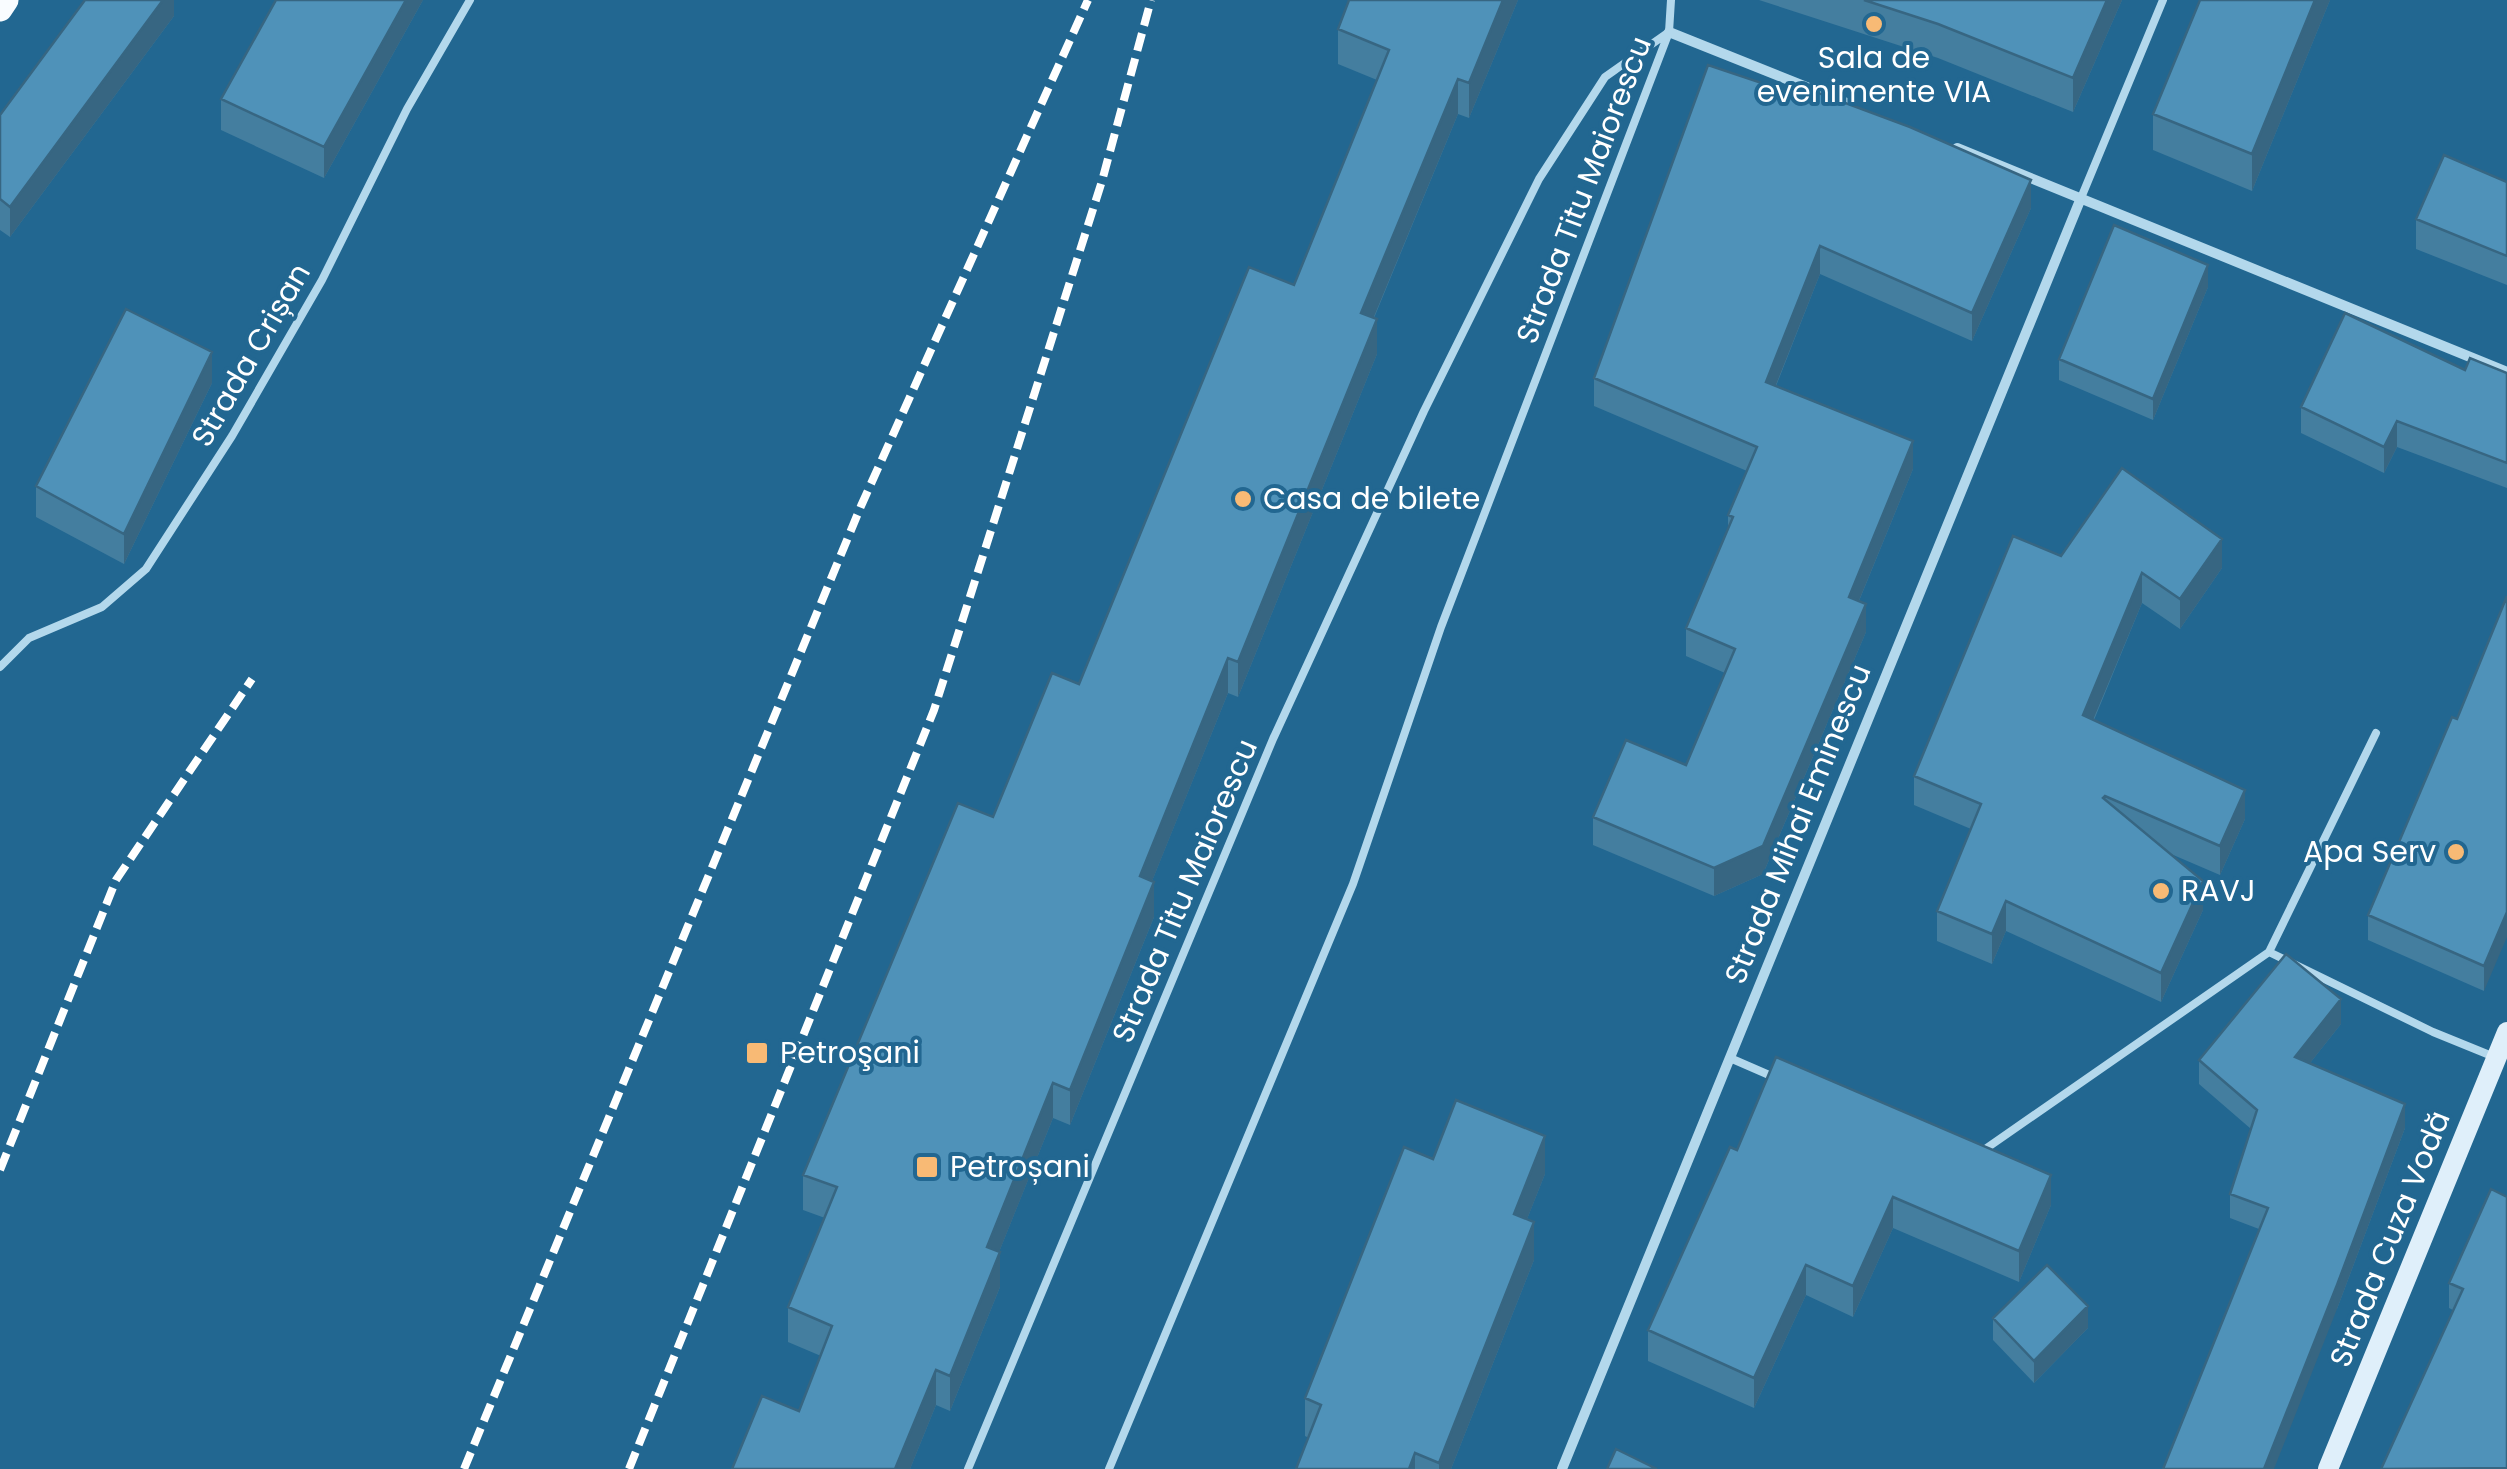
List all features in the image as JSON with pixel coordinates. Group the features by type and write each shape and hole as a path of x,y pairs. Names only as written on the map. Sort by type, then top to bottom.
{"main road":[{"path":"0,9 6,0"},
{"name":"Strada Cuza Vodă","path":"2328,1469 2507,1032"}],"street":[{"path":"1670,32 1866,112"},
{"path":"1938,140 2507,372"},
{"name":"Strada Mihai Eminescu","path":"1562,1469 2081,198"}],"lane":[{"name":"Strada Crișan","path":"0,667 29,638 102,607 146,569 232,436 322,280 407,108 470,0"},
{"path":"1670,32 1671,0"},
{"path":"2081,198 2163,0"},
{"name":"Strada Titu Maiorescu","path":"968,1469 1272,739 1424,411 1539,179 1606,77 1670,32"},
{"name":"Strada Titu Maiorescu","path":"1109,1469 1352,884 1441,627 1670,32"},
{"path":"1968,1160 2269,952 2376,733"},
{"path":"2269,952 2432,1032 2496,1058"},
{"path":"1730,1058 1794,1086"}],"building":[{"path":"85,0 163,0 10,207 0,199 0,115"},
{"path":"276,0 406,0 324,147 221,99"},
{"path":"1349,0 1503,0 1469,83 1458,79 1361,313 1377,319 1238,662 1228,658 1140,876 1154,882 1070,1090 1053,1083 987,1247 1000,1252 950,1376 936,1370 895,1469 732,1469 762,1396 799,1411 832,1326 788,1307 837,1187 803,1175 958,803 993,817 1052,673 1079,684 1249,267 1294,285 1389,50 1338,29"},
{"path":"1864,0 2107,0 2073,78 1938,24"},
{"path":"2200,0 2315,0 2252,154 2153,114"},
{"path":"1708,65 1812,100 1816,92 1910,127 2031,180 1972,313 1820,246 1766,382 1913,441 1849,597 1866,604 1763,846 1714,868 1593,817 1626,740 1686,765 1735,649 1686,628 1733,517 1728,515 1757,447 1594,378"},
{"path":"2444,155 2507,182 2507,256 2416,219"},
{"path":"2114,225 2208,265 2153,399 2059,359"},
{"path":"126,309 212,352 124,534 36,486"},
{"path":"2345,313 2465,370 2470,358 2507,373 2507,463 2397,421 2384,447 2301,407"},
{"path":"2122,468 2222,539 2180,599 2142,573 2083,715 2245,790 2220,846 2103,798 2203,881 2161,973 2006,901 1992,934 1937,911 1981,804 1914,776 2013,536 2061,556"},
{"name":"Apa Serv","path":"2507,596 2507,912 2484,966 2368,915 2452,717 2457,719"},
{"path":"2286,954 2341,999 2295,1057 2405,1104 2264,1469 2163,1469 2268,1208 2230,1194 2257,1110 2199,1060"},
{"path":"1776,1057 2051,1175 2019,1251 1893,1197 1853,1286 1806,1265 1754,1378 1648,1330 1730,1147 1737,1150"},
{"path":"1456,1100 1545,1136 1514,1214 1534,1222 1439,1463 1415,1453 1409,1469 1296,1469 1321,1405 1305,1398 1404,1147 1433,1159"},
{"path":"2491,1189 2507,1197 2507,1468 2381,1469 2463,1289 2449,1283"},
{"path":"2047,1265 2088,1306 2034,1361 1993,1318"},
{"path":"1616,1449 1657,1469 1607,1469"}],"railway":[{"path":"464,1469 861,506 1088,0"},
{"path":"629,1469 934,710 1102,181 1151,0"},
{"path":"0,1170 116,880 252,679"}],"place":[{"name":"Sala de evenimente VIA","path":"1874,24"},
{"name":"Casa de bilete","path":"1243,499"},
{"name":"Apa Serv","path":"2456,852"},
{"name":"RAVJ","path":"2161,891"},
{"name":"Petroşani","path":"757,1053"},
{"name":"Petroșani","path":"927,1167"}]}
